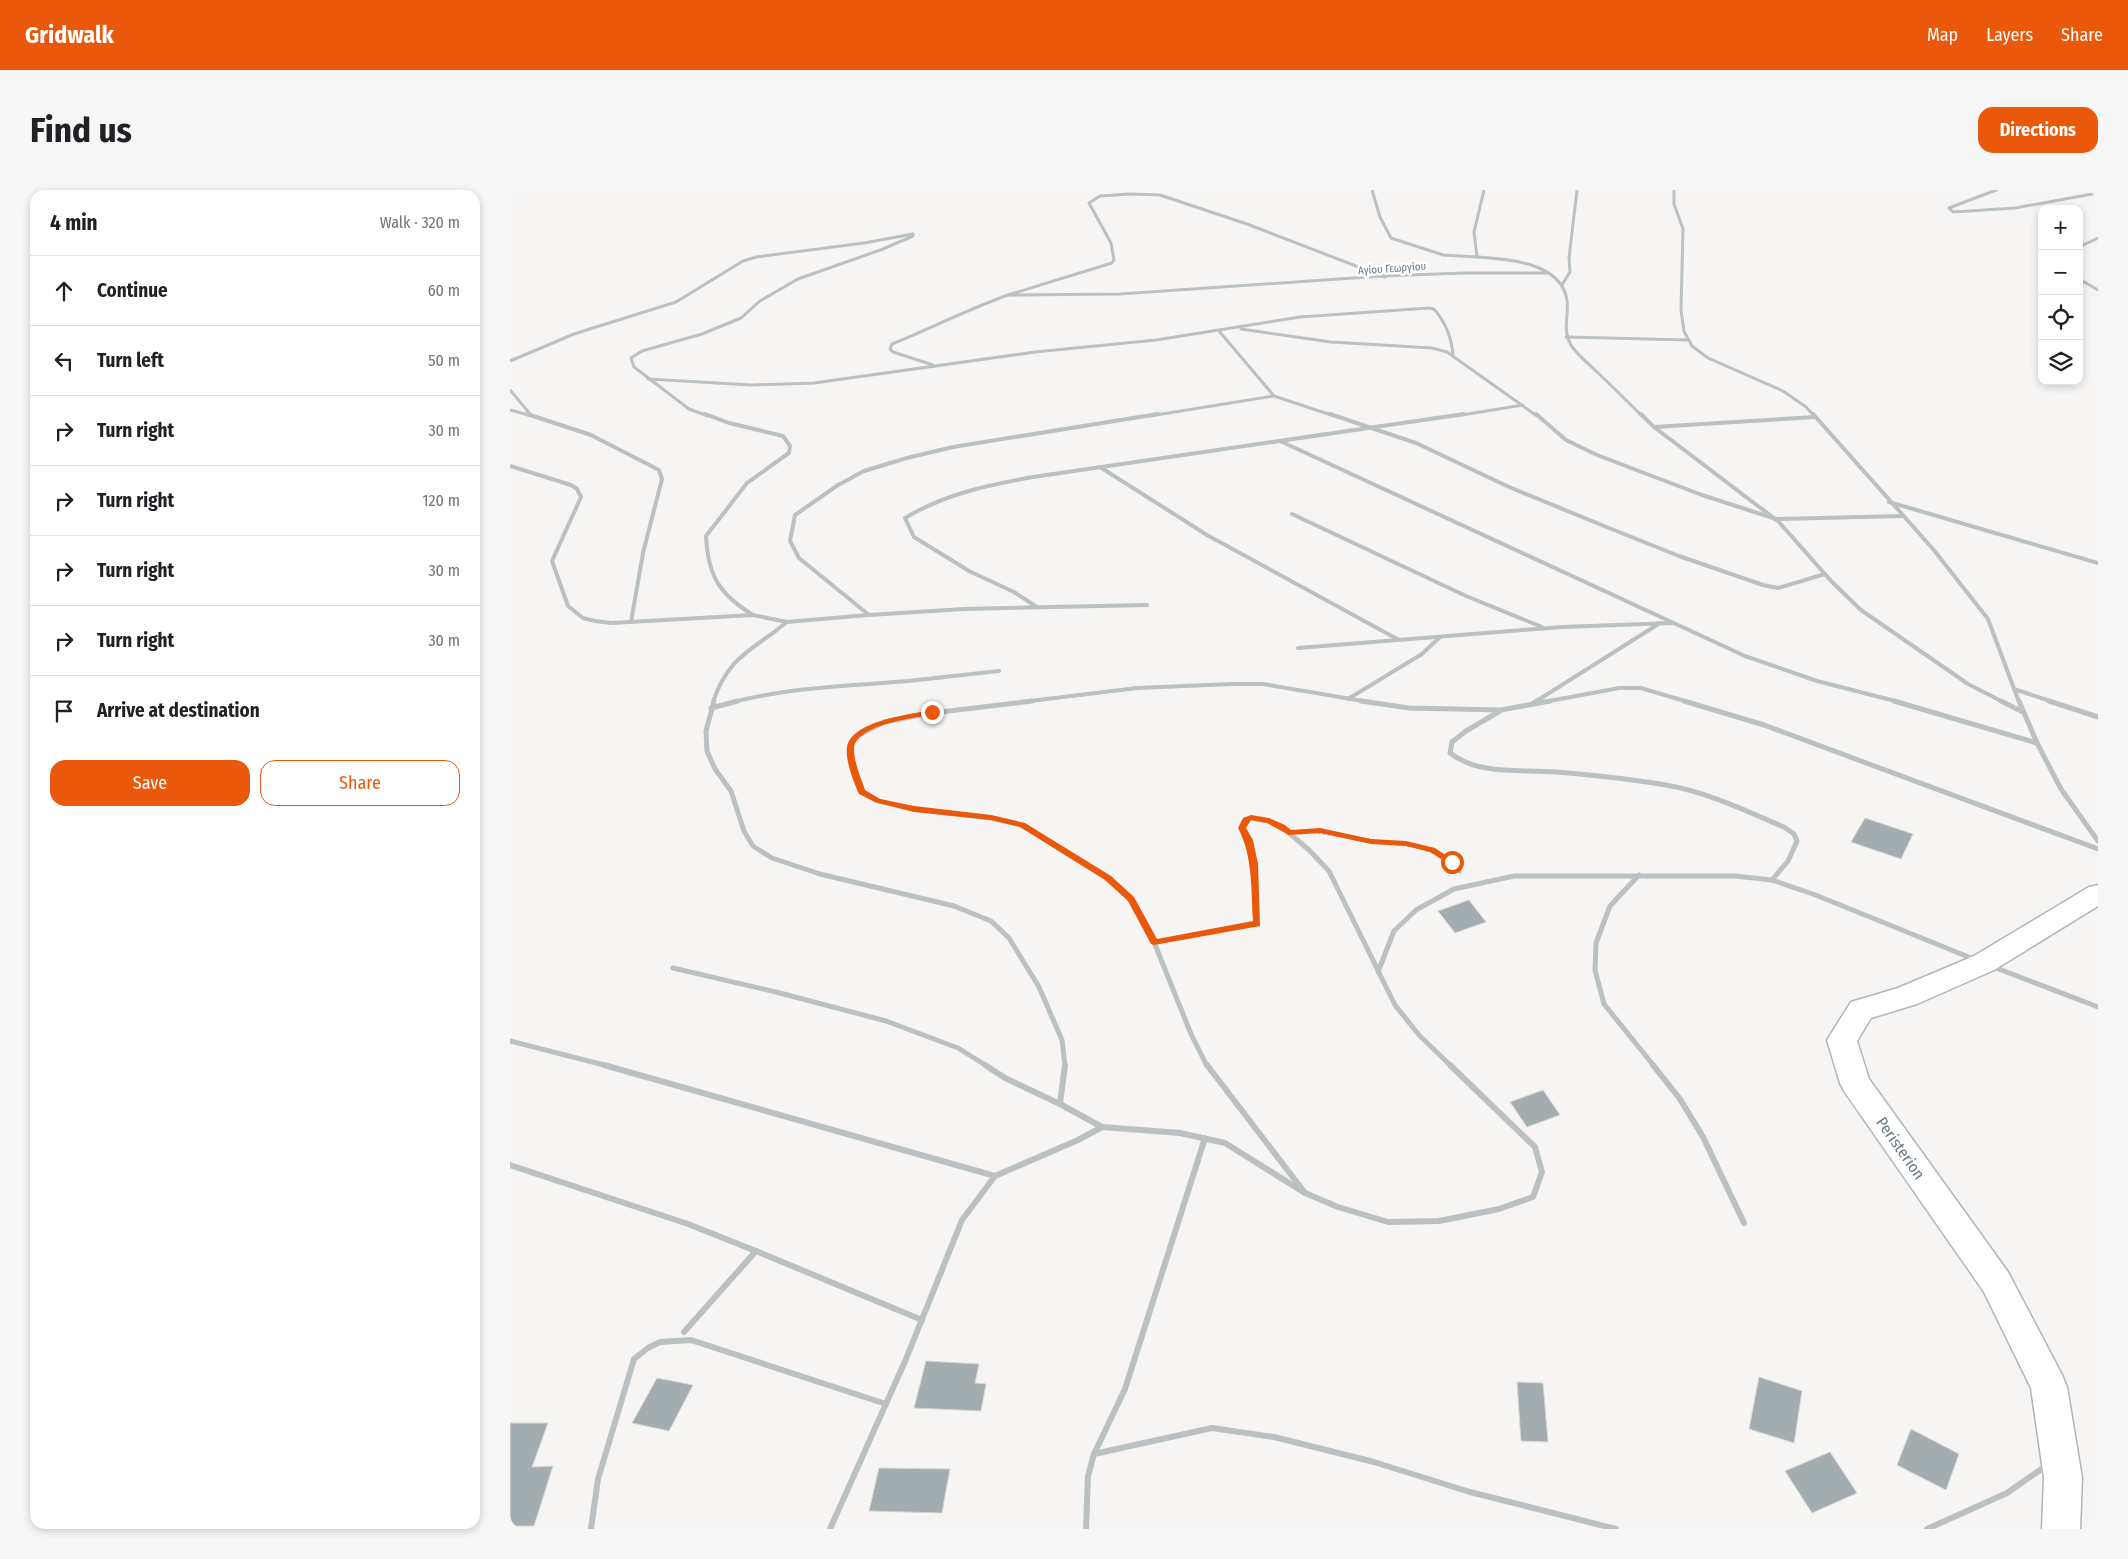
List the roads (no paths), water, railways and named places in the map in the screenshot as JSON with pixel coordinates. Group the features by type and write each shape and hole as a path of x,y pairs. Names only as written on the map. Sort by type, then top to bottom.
{"street":[{"path":"1372,190 1380,217 1391,238 1444,255 1520,262 1548,273 1562,285 1567,298 1564,325 1566,338 1574,350 1604,381 1654,427 1776,519 1825,574 1861,610 1968,684 2023,712"},
{"path":"1477,257 1473,245 1474,229 1484,190"},
{"path":"1562,285 1570,272 1569,258 1577,190"},
{"path":"1674,190 1674,204 1683,229 1681,310 1684,331 1692,346 1708,358 1783,391 1806,407 1888,502 1933,549 1988,619 2023,712 2037,743 2061,789 2098,841"},
{"path":"1996,190 1948,208 1953,212 2015,208 2098,193"},
{"path":"938,366 916,361 898,354 890,349 892,344 1008,295 1112,263 1114,260 1114,247 1089,203 1100,196 1160,195 1217,213 1385,277"},
{"path":"510,361 574,334 676,302 742,261 756,256 864,243 914,234 883,249 798,279 760,301 741,318 702,334 642,351 631,358 634,368 690,410 783,436 790,446 788,453 747,483 706,536 706,559 717,586 740,608 753,615"},
{"path":"2083,245 2098,238"},
{"name":"Αγίου Γεωργίου","path":"1008,295 1100,295 1452,273 1548,273"},
{"path":"2083,281 2098,290"},
{"path":"648,378 751,385 814,383 1035,352 1156,340 1300,317 1429,308 1434,309 1446,325 1453,344 1453,356"},
{"path":"1238,328 1262,334 1331,342 1432,348 1453,356 1523,405 1566,440 1597,456 1702,495 1776,519 1902,516"},
{"path":"1219,331 1274,396"},
{"path":"1566,338 1689,340"},
{"path":"510,390 532,416"},
{"path":"869,615 799,558 790,541 795,515 838,485 864,471 953,447 1274,396 1318,412 1376,428 1434,451 1509,487 1678,556 1763,585 1778,588 1797,584 1825,574"},
{"path":"1037,607 1014,592 969,571 914,537 905,518 918,508 975,489 1100,467 1523,405"},
{"path":"510,410 591,435 659,470 662,479 643,553 631,622"},
{"path":"1654,427 1815,417"},
{"path":"1280,441 1745,656 1817,681 1910,705 2037,743"},
{"path":"510,466 571,485 577,489 581,497 552,561 568,607 577,616 591,622 631,622 753,615 787,622 869,615 1037,607 1147,605"},
{"path":"1100,467 1208,535 1399,640"},
{"path":"1888,502 2098,563"},
{"path":"1292,514 1355,542 1466,596 1545,628"},
{"path":"787,622 773,635 749,650 730,668 718,688 711,708 706,750 718,776 727,785 738,806 744,829 753,846 767,856 813,872 974,913 1002,929 1018,949 1050,1008 1065,1051 1060,1104"},
{"path":"1298,648 1545,628 1660,622 1676,623"},
{"path":"1529,706 1660,622"},
{"path":"1348,699 1422,654 1440,637"},
{"path":"711,708 756,696 816,687 908,681 999,671"},
{"path":"1305,1193 1253,1123 1209,1070 1191,1034 1154,942 1132,899 1108,878 1022,825 991,818 914,809 878,801 862,792 855,773 850,749 853,741 859,734 884,722 913,716 1136,688 1263,684 1409,708 1501,710 1619,688 1641,688 1764,725 2098,849"},
{"path":"2014,689 2098,717"},
{"path":"1501,710 1466,731 1452,742 1450,753 1459,760 1476,767 1619,778 1667,785 1706,794 1784,827 1794,834 1797,841 1788,861 1772,880"},
{"path":"673,968 776,992 886,1021 958,1048 1004,1078 1060,1104 1102,1127 1180,1133 1226,1143 1305,1193 1388,1222 1439,1221 1499,1209 1533,1197 1542,1172 1535,1147 1419,1035 1395,1005 1328,871 1310,850 1282,827 1269,821 1251,818 1246,820 1242,828 1249,840 1254,864"},
{"path":"1639,874 1610,906 1596,943 1595,970 1604,1004 1680,1098 1703,1137 1744,1223"},
{"path":"1378,972 1394,931 1416,910 1454,888 1514,876 1639,874 1735,876 1772,880 1814,894 2098,1007"},
{"name":"Peristerion","path":"2061,1529 2064,1478 2049,1387 1996,1282 1855,1082 1842,1040 1861,1010 1907,996 1984,963 2098,894"},
{"path":"510,1041 561,1053 995,1176"},
{"path":"830,1529 922,1320 962,1220 995,1176 1078,1140 1102,1127"},
{"path":"1086,1529 1088,1476 1094,1454 1125,1389 1205,1138"},
{"path":"510,1165 688,1224 922,1320"},
{"path":"684,1332 756,1251"},
{"path":"591,1529 598,1479 634,1359 647,1346 663,1340 692,1340 886,1404"},
{"path":"1094,1454 1212,1428 1274,1437 1374,1462 1470,1492 1616,1529"},
{"path":"1929,1529 2007,1493 2060,1457"}]}
